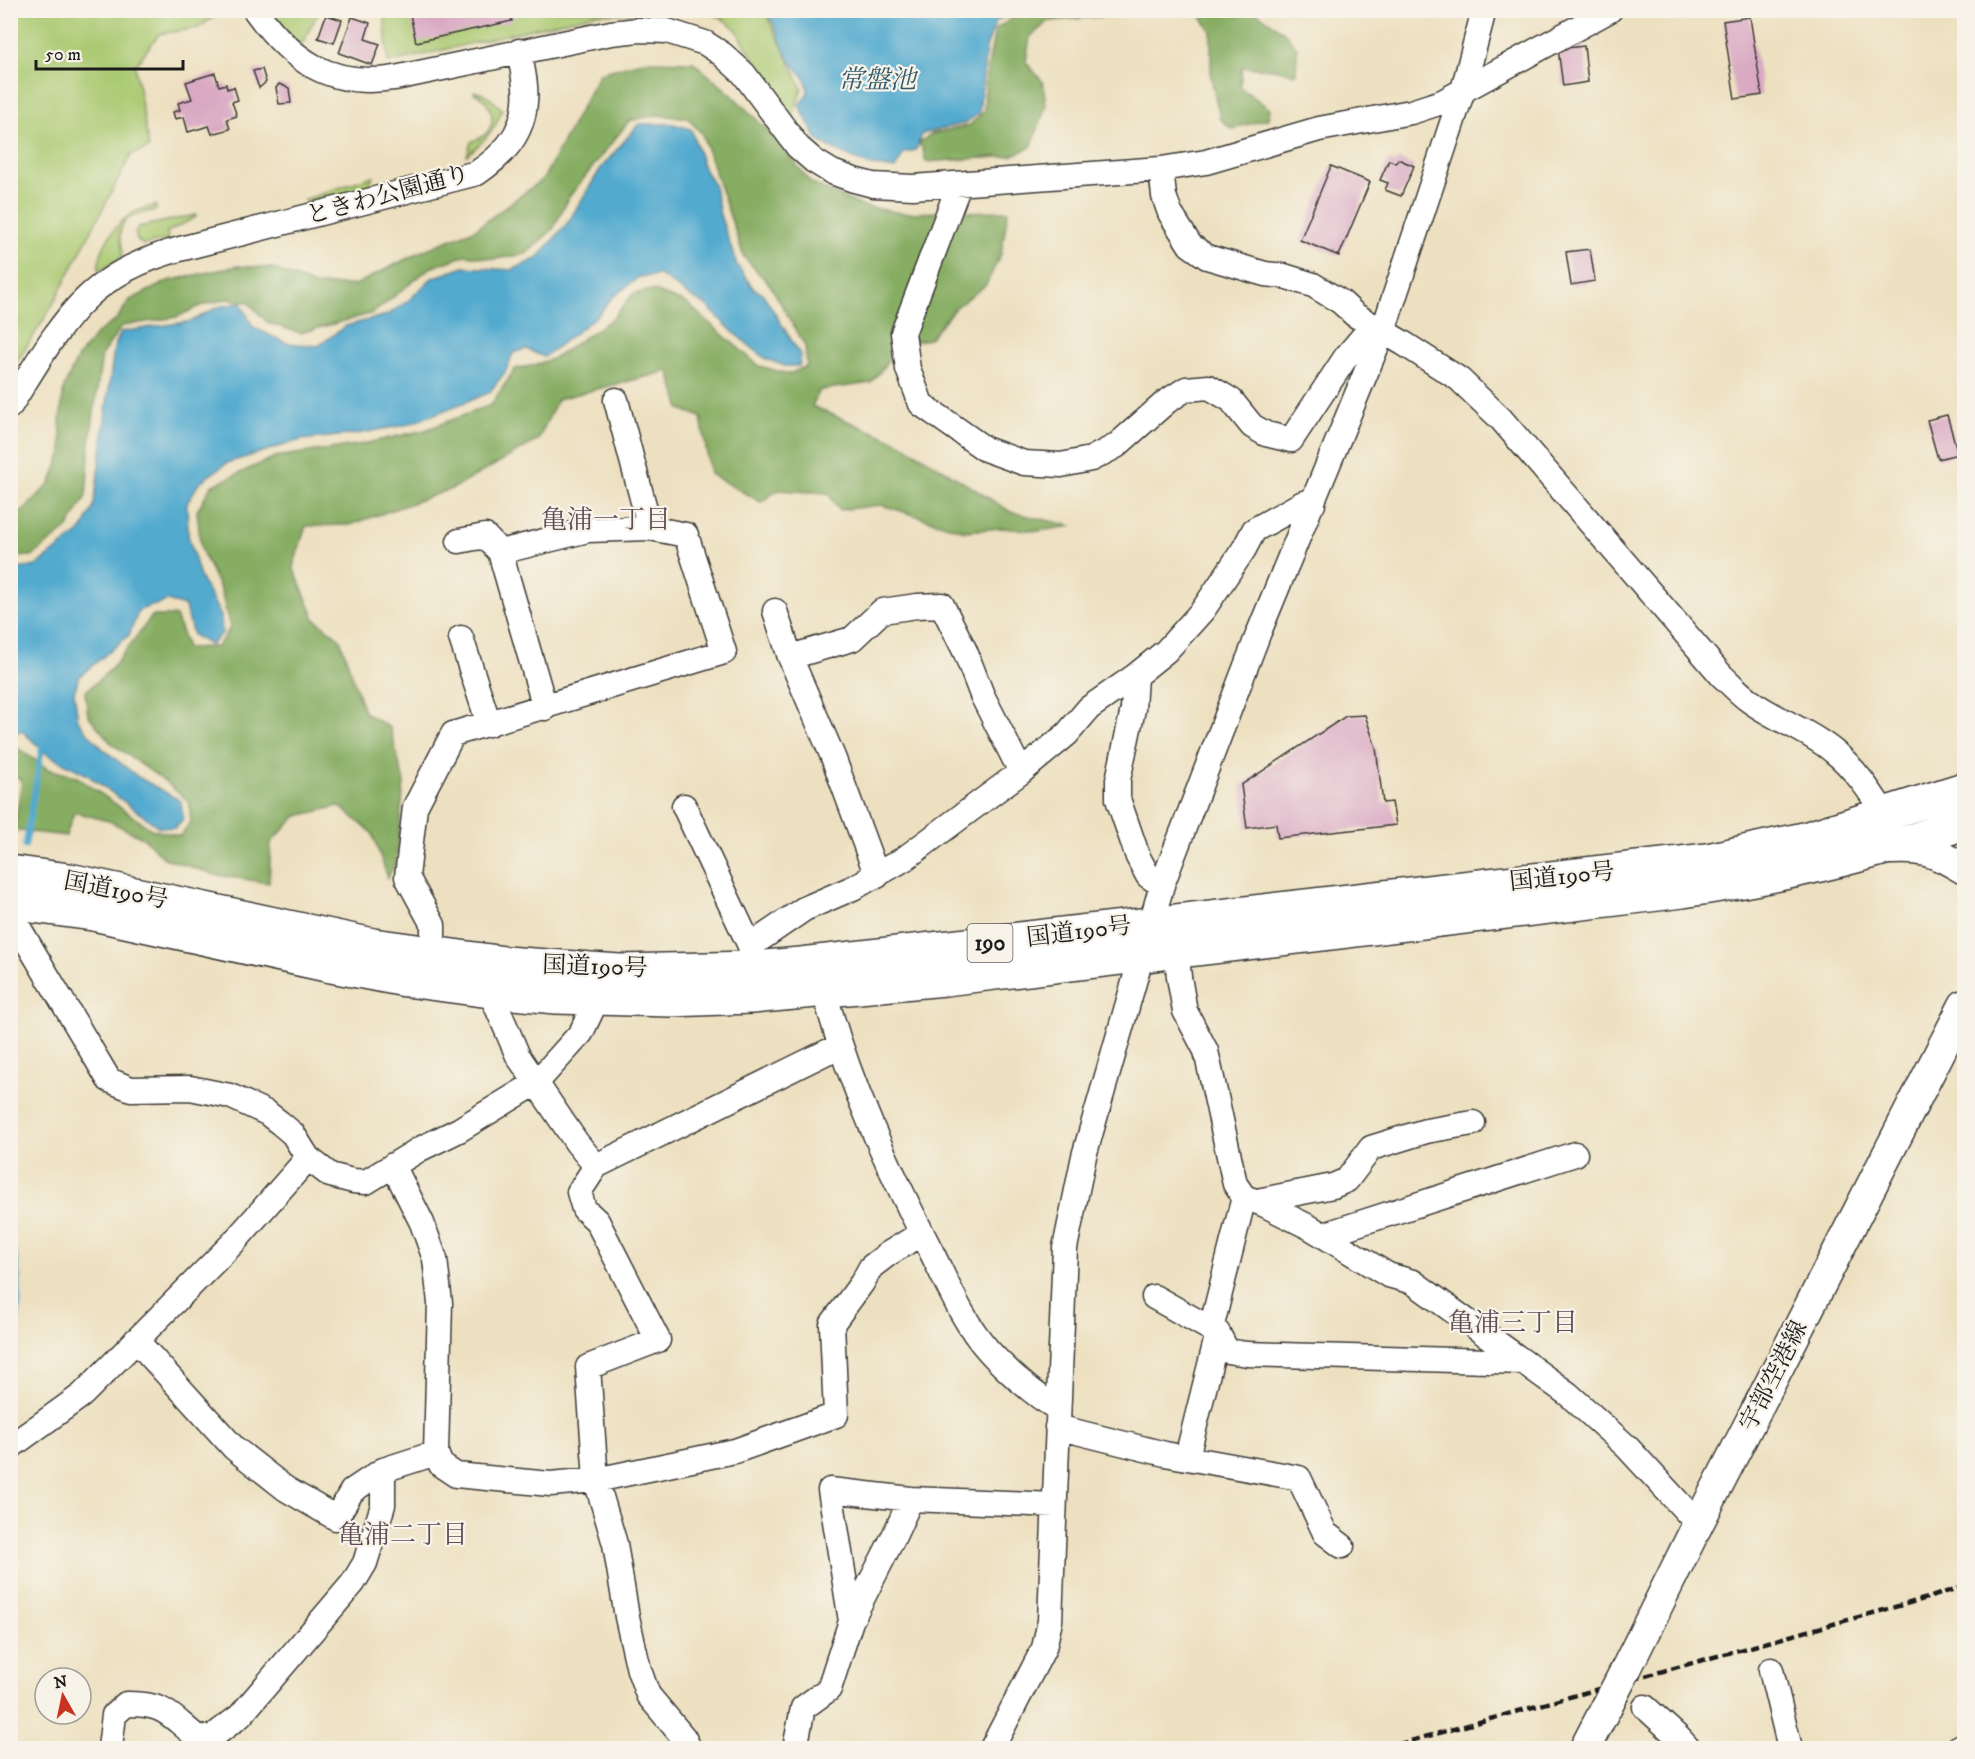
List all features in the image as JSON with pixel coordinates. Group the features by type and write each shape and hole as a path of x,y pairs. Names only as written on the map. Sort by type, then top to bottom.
{"highway":[{"name":"国道190号","path":"10,872 101,887 324,936 505,963 619,971 751,957 981,944 1707,860 1809,838 1886,816 1965,789"},
{"name":"国道190号","path":"10,903 93,914 326,965 406,980 490,991 597,999 670,1000 752,997 945,979 1694,890 1745,882 1813,867 1884,849 1965,823"}],"main road":[{"path":"1884,849 1910,848 1930,851 1965,869"},
{"name":"宇部空港線","path":"1584,1749 1965,1005"}],"street":[{"path":"255,10 286,48 306,64 356,81 395,78 611,33 639,30 667,31 685,35 705,43 722,54 744,74 798,147 814,161 832,172 854,180 884,186 959,185 1161,169 1206,162 1318,129 1411,112 1442,102 1610,10"},
{"path":"1484,10 1463,90 1378,328 1313,504 1259,632 1162,885 1162,922 1176,952 1185,1011 1206,1051 1235,1184 1250,1199 1323,1235 1388,1275 1413,1282 1568,1394 1627,1447 1698,1524"},
{"name":"ときわ公園通り","path":"10,406 68,317 87,296 104,282 137,263 163,254 477,173 496,160 511,144 522,122 526,101 519,51"},
{"path":"1161,169 1164,196 1170,213 1190,245 1207,258 1313,285 1459,380 1501,419 1722,676 1749,701 1805,731 1835,752 1865,785 1886,816"},
{"path":"959,185 903,333 908,369 921,404 985,450 1024,463 1061,465 1091,459 1116,446 1166,402 1186,389 1209,387 1231,400 1252,426 1266,434 1291,440 1346,357 1378,328"},
{"path":"616,400 650,528"},
{"path":"684,806 751,957 804,909 877,876 904,860 1021,772 1067,734 1089,708 1166,651 1203,610 1254,530 1303,503 1313,504"},
{"path":"433,953 433,925 407,877 415,807 453,734 724,652 686,535 650,528 588,530 500,552"},
{"path":"459,542 485,536 500,552 545,708"},
{"path":"790,657 852,639 882,611 942,605 965,651 982,695 1021,772"},
{"path":"775,610 790,657 833,757 877,876"},
{"path":"461,638 489,724"},
{"path":"1135,676 1133,709 1118,780 1118,799 1138,856 1148,876 1162,885"},
{"path":"10,913 109,1080 131,1089 190,1089 230,1096 267,1113 280,1123 293,1134 308,1158 330,1174 353,1181 366,1182 420,1149 459,1131 536,1083 581,1033 597,999"},
{"path":"992,1749 1044,1648 1050,1621 1066,1243 1084,1156 1142,955 1162,922"},
{"path":"824,990 839,1046 892,1173 962,1313 987,1350 1042,1400 1057,1418 1187,1457 1299,1478 1325,1533 1342,1546"},
{"path":"490,991 518,1056 577,1143 596,1166"},
{"path":"689,1749 684,1738 648,1695 639,1670 627,1617 615,1544 596,1480 588,1367 658,1340 597,1221 584,1209 579,1192 596,1166 839,1046"},
{"path":"1250,1199 1333,1186 1347,1180 1371,1148 1426,1131 1473,1123"},
{"path":"1323,1235 1575,1154"},
{"path":"10,1447 82,1395 234,1242 308,1158"},
{"path":"393,1165 422,1223 435,1259 440,1303 436,1453 441,1465 456,1474 550,1484 596,1480 735,1451 836,1415 832,1324 871,1267 922,1233"},
{"path":"1187,1457 1215,1331 1250,1199"},
{"path":"1154,1297 1215,1331 1227,1351 1247,1354 1524,1362"},
{"path":"136,1340 234,1448 286,1489 336,1518 352,1491 383,1470 436,1453"},
{"path":"110,1749 114,1715 126,1704 157,1707 175,1716 198,1738 212,1737 240,1716 353,1583 364,1563 383,1505 383,1470"},
{"path":"850,1621 830,1490 911,1499 1054,1504"},
{"path":"795,1749 803,1708 829,1689 850,1621 911,1499"},
{"path":"1771,1670 1790,1749"},
{"path":"1645,1707 1688,1749"},
{"path":"1958,1749 1965,1745"}],"green space":[{"path":"11,10 223,11 198,28 159,34 135,66 149,148 131,155 51,308 11,371"},
{"path":"1042,10 1169,11 1049,21 1030,37 1026,62 1043,82 1046,107 1031,147 1011,156 926,162 919,143 931,134 970,125 984,111 986,76 995,30 1015,16"},
{"path":"270,11 319,11 301,46 274,21"},
{"path":"384,11 760,11 768,18 802,88 791,122 736,29 720,17 701,12 595,14 388,63"},
{"path":"1179,11 1254,11 1283,31 1297,48 1296,74 1273,69 1242,67 1240,87 1270,109 1268,119 1232,129 1220,119 1211,77 1211,31 1199,14"},
{"path":"645,61 693,62 732,95 777,140 811,183 862,206 902,213 1008,211 1001,254 986,285 955,308 929,339 896,344 886,364 871,383 820,390 812,406 902,444 1011,512 1072,526 1039,531 1001,528 965,531 882,505 839,510 828,493 778,490 761,502 710,474 701,417 680,409 669,371 558,399 538,440 454,488 350,525 306,526 293,567 315,619 340,639 364,712 390,728 404,782 396,862 388,878 372,833 339,806 297,816 271,842 269,883 216,875 164,858 145,839 109,821 74,812 66,836 14,830 22,780 11,775 11,746 13,745 48,769 77,777 151,829 180,836 191,822 189,802 167,783 111,743 88,715 85,692 113,667 152,616 176,616 187,648 217,647 230,628 221,591 201,549 197,511 211,486 275,457 363,444 425,430 491,405 515,369 554,358 613,318 633,294 652,290 686,303 759,366 789,374 807,366 805,346 770,285 744,257 702,134 688,118 656,115 629,121 569,197 553,229 526,254 495,259 466,255 430,268 373,313 300,333 268,323 248,302 226,299 200,306 177,317 122,326 102,354 90,442 86,496 68,528 32,556 11,557 11,514 23,511 51,482 62,452 60,420 64,387 78,357 98,332 116,320 130,300 168,281 237,266 272,268 315,285 355,285 422,251 474,230 543,179 600,73"},
{"path":"474,91 486,95 502,109 488,135 467,155 471,142 486,133 492,120 487,104"},
{"path":"373,176 368,189 306,205 304,200"},
{"path":"156,205 156,210 132,217 123,224 120,237 122,257 99,271 103,248 122,221 131,214"},
{"path":"196,215 167,232 168,240 143,245 137,239 135,233 138,227"}],"water":[{"name":"常盤池","path":"765,11 1016,11 996,21 986,48 979,113 965,123 922,134 916,150 904,153 895,169 868,165 817,140 799,105 808,93 805,80 790,61"},
{"path":"639,124 673,124 691,129 704,169 714,185 720,215 737,265 753,288 763,294 801,356 799,366 785,366 766,359 734,333 706,305 660,275 639,277 612,298 598,315 544,357 526,349 513,353 506,371 489,393 409,424 357,434 301,440 227,463 199,483 187,503 188,535 200,577 221,616 222,633 211,645 193,635 185,606 167,601 139,610 129,635 79,677 74,692 78,720 102,748 138,777 181,801 183,819 175,828 159,827 86,774 48,755 22,731 11,733 11,570 36,566 82,530 94,506 114,348 121,332 192,321 218,307 241,303 253,327 286,343 318,346 346,326 387,315 409,300 432,278 464,267 512,270 538,258 569,221 601,168"}],"building":[{"path":"409,10 534,11 511,17 512,21 416,42"},
{"path":"326,15 342,20 334,43 318,38"},
{"path":"352,17 370,23 365,39 380,44 372,65 339,53"},
{"path":"1750,17 1762,95 1735,99 1723,21"},
{"path":"1584,46 1588,82 1563,86 1558,49"},
{"path":"262,69 266,82 259,88 253,71"},
{"path":"215,73 219,86 226,84 227,89 234,87 238,100 232,102 237,116 227,119 230,129 212,134 209,126 188,132 184,117 175,119 173,112 180,110 178,103 192,99 186,82"},
{"path":"279,84 289,88 291,103 279,104 276,88"},
{"path":"1398,159 1414,166 1401,196 1385,190 1388,183 1380,180 1389,160 1396,163"},
{"path":"1331,166 1370,182 1339,256 1300,240"},
{"path":"1590,249 1595,281 1571,285 1566,252"},
{"path":"1947,415 1958,454 1938,459 1927,420"},
{"path":"1365,715 1376,748 1383,803 1392,802 1396,825 1278,838 1276,824 1247,828 1241,785 1346,716"}],"waterway":[{"path":"25,846 43,742"},
{"path":"10,1241 18,1284 14,1357 10,1366"}],"railway":[{"path":"1385,1748 1964,1586"}],"district":[{"name":"亀浦一丁目","path":"606,520"},
{"name":"亀浦三丁目","path":"1513,1323"},
{"name":"亀浦二丁目","path":"403,1535"}]}
